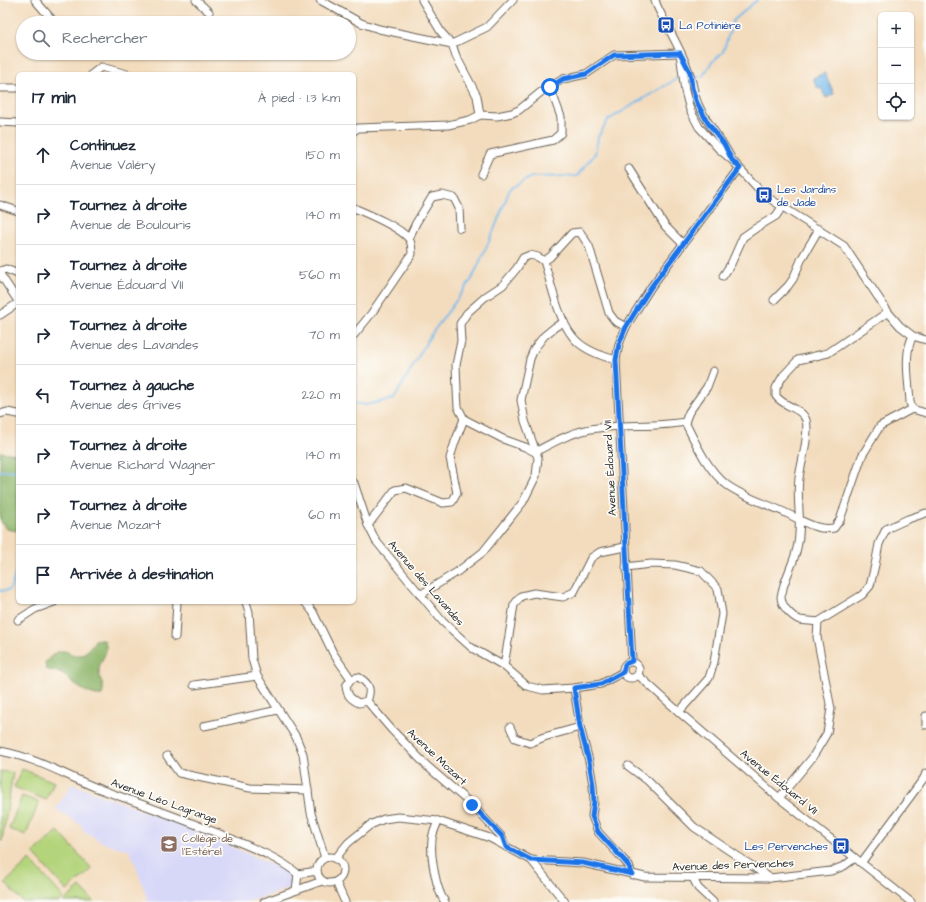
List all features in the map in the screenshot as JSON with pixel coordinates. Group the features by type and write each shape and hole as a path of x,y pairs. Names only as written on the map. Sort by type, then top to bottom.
{"street":[{"path":"35,0 49,16"},
{"path":"196,0 209,12"},
{"path":"320,0 349,16"},
{"path":"422,0 442,32 452,44 456,56 477,96 480,115"},
{"path":"356,20 379,29 452,44 486,27 513,0"},
{"path":"655,0 690,72 692,88 697,103 708,123 724,144 732,160 764,195 844,246 888,312 900,326 913,336 926,340"},
{"path":"356,130 358,128 448,125 470,120 480,115 497,116 512,113 519,110 563,79 586,74 614,55 680,53"},
{"path":"95,72 101,67 119,72"},
{"path":"481,174 490,154 553,140 561,133 561,117 550,87"},
{"path":"0,88 16,88"},
{"path":"0,122 16,123"},
{"name":"Avenue Édouard VII","path":"740,168 651,287 626,327 619,344 616,360 632,661 637,663 639,668 638,675 679,712 780,798 910,902"},
{"path":"629,169 665,226 683,244"},
{"path":"409,238 416,223 432,197 442,195 454,198 459,208 460,228"},
{"path":"0,205 16,210"},
{"path":"724,276 743,238 776,216 782,207"},
{"path":"356,209 382,220 409,238 412,254 371,314 356,333"},
{"path":"774,300 793,279 802,258 819,229"},
{"path":"544,261 550,257 572,233 580,232 589,246 609,313 615,321 626,327"},
{"path":"535,452 525,446 503,439 464,420 458,408 456,365 461,341 460,324 467,313 485,297 503,285 523,258 530,255 538,257 544,261 564,322 573,337 587,349 616,360"},
{"path":"0,271 6,269 16,273"},
{"path":"0,274 16,299"},
{"path":"0,315 16,303"},
{"path":"888,312 828,353 798,360 776,388 776,396 780,402 803,414 806,421 807,431 799,479 800,519 795,559 786,578 781,598 786,610 799,620 818,622 862,596 870,586 879,544 886,529 926,513"},
{"path":"420,595 457,572 483,552 523,502 536,476 538,458 525,421 521,400 530,359 534,349 544,336 564,322"},
{"path":"912,409 910,402 908,350 913,336"},
{"path":"685,422 689,412 707,387 713,371"},
{"path":"685,422 710,467 726,484 746,496 825,529 834,528 840,520 862,456 880,426 912,409 926,413"},
{"path":"0,414 7,412 16,414"},
{"path":"368,525 395,490 406,488 443,504 452,502 457,493 450,458 454,442 464,420"},
{"path":"535,452 563,437 587,430 619,426 685,422"},
{"name":"Avenue des Lavandes","path":"356,489 368,525 376,541 443,622 472,648 504,666 527,686 543,690 574,688 601,684 623,672"},
{"path":"504,666 514,605 520,596 534,593 563,597 574,592 591,558 600,552 625,547"},
{"path":"626,567 651,564 675,565 701,571 718,589 722,614 714,662 709,678 679,712"},
{"path":"18,620 35,609 49,604"},
{"path":"175,637 177,604"},
{"path":"247,604 249,612 252,659 257,676 296,737 303,754 311,813 326,858"},
{"path":"307,604 313,612 333,653 351,679"},
{"path":"780,798 812,758 827,733 831,709 817,637 818,622"},
{"path":"632,661 625,664 623,672 626,676 631,678 638,675"},
{"path":"194,685 257,676"},
{"path":"358,677 365,680 369,686 370,694 366,701 358,703 351,700 347,694 346,686 351,679 358,677"},
{"path":"574,688 580,727 589,761 593,785 594,802 592,816 598,832 629,866 632,874"},
{"name":"Avenue Mozart","path":"366,701 427,766 472,805 502,836 506,847"},
{"path":"204,726 278,710"},
{"path":"926,716 926,725"},
{"path":"510,727 515,738 530,743 544,737 580,727"},
{"name":"Avenue Léo Lagrange","path":"0,751 28,758 95,787 248,845 290,866 298,874"},
{"path":"167,756 179,773 250,788 308,790"},
{"path":"628,766 648,781 694,827 767,874 770,878"},
{"path":"858,860 919,784 926,773"},
{"path":"335,859 348,843 370,825 384,819 398,817 438,822 490,838 531,860 564,902"},
{"path":"438,822 432,839 432,858 436,878 445,902"},
{"path":"264,902 322,881 330,883 336,882 341,877 342,870 340,863 335,859 326,858 319,863 317,871 319,878 322,881"},
{"name":"Avenue des Pervenches","path":"531,860 583,863 658,878 770,878 831,871 858,860"},
{"path":"296,890 298,874 317,871"},
{"path":"693,878 698,888 713,902"},
{"path":"336,882 344,902"}],"shaded area":[{"name":"Collège de l'Estérel","path":"72,784 189,828 289,872 291,888 247,902 148,902 129,850 100,841 81,829 83,826 56,809"}],"green space":[{"path":"0,452 16,454 16,531 6,529 0,519"},
{"path":"95,640 104,640 106,644 106,652 99,670 103,685 102,695 90,693 81,689 70,681 64,674 46,669 45,663 55,653 66,651 74,655 78,655 84,653 90,648"},
{"path":"22,769 54,782 46,800 14,787"},
{"path":"0,771 13,773 2,841 0,841"},
{"path":"22,796 39,802 26,835 9,829"},
{"path":"58,831 92,869 67,891 33,853"},
{"path":"30,860 64,898 60,902 23,902 5,883"},
{"path":"80,887 94,902 63,902"}],"water":[{"path":"825,73 834,94 826,98 821,88 818,89 813,78"}],"waterway":[{"path":"692,77 702,77 712,62 723,52 733,21 757,0"},
{"path":"356,403 366,405 394,399 430,336 472,279 494,230 510,189 531,177 577,176 595,154 598,137 608,120 678,78 682,78"},
{"path":"0,471 16,470"},
{"path":"0,591 9,590 16,573"}],"place":[{"name":"La Potinière","path":"666,25"},
{"name":"Les Jardins de Jade","path":"764,195"},
{"name":"Collège de l'Estérel","path":"169,844"},
{"name":"Les Pervenches","path":"841,846"}],"route":[{"path":"472,805 502,836 506,847 531,860 583,863 632,874 629,866 598,832 592,816 594,802 593,785 589,761 580,727 574,688 601,684 623,672 623,667 625,664 632,661 629,633 616,360 619,344 626,327 651,287 740,168 732,160 724,144 708,123 697,103 692,88 690,72 680,53 614,55 586,74 563,79 550,87"}]}
